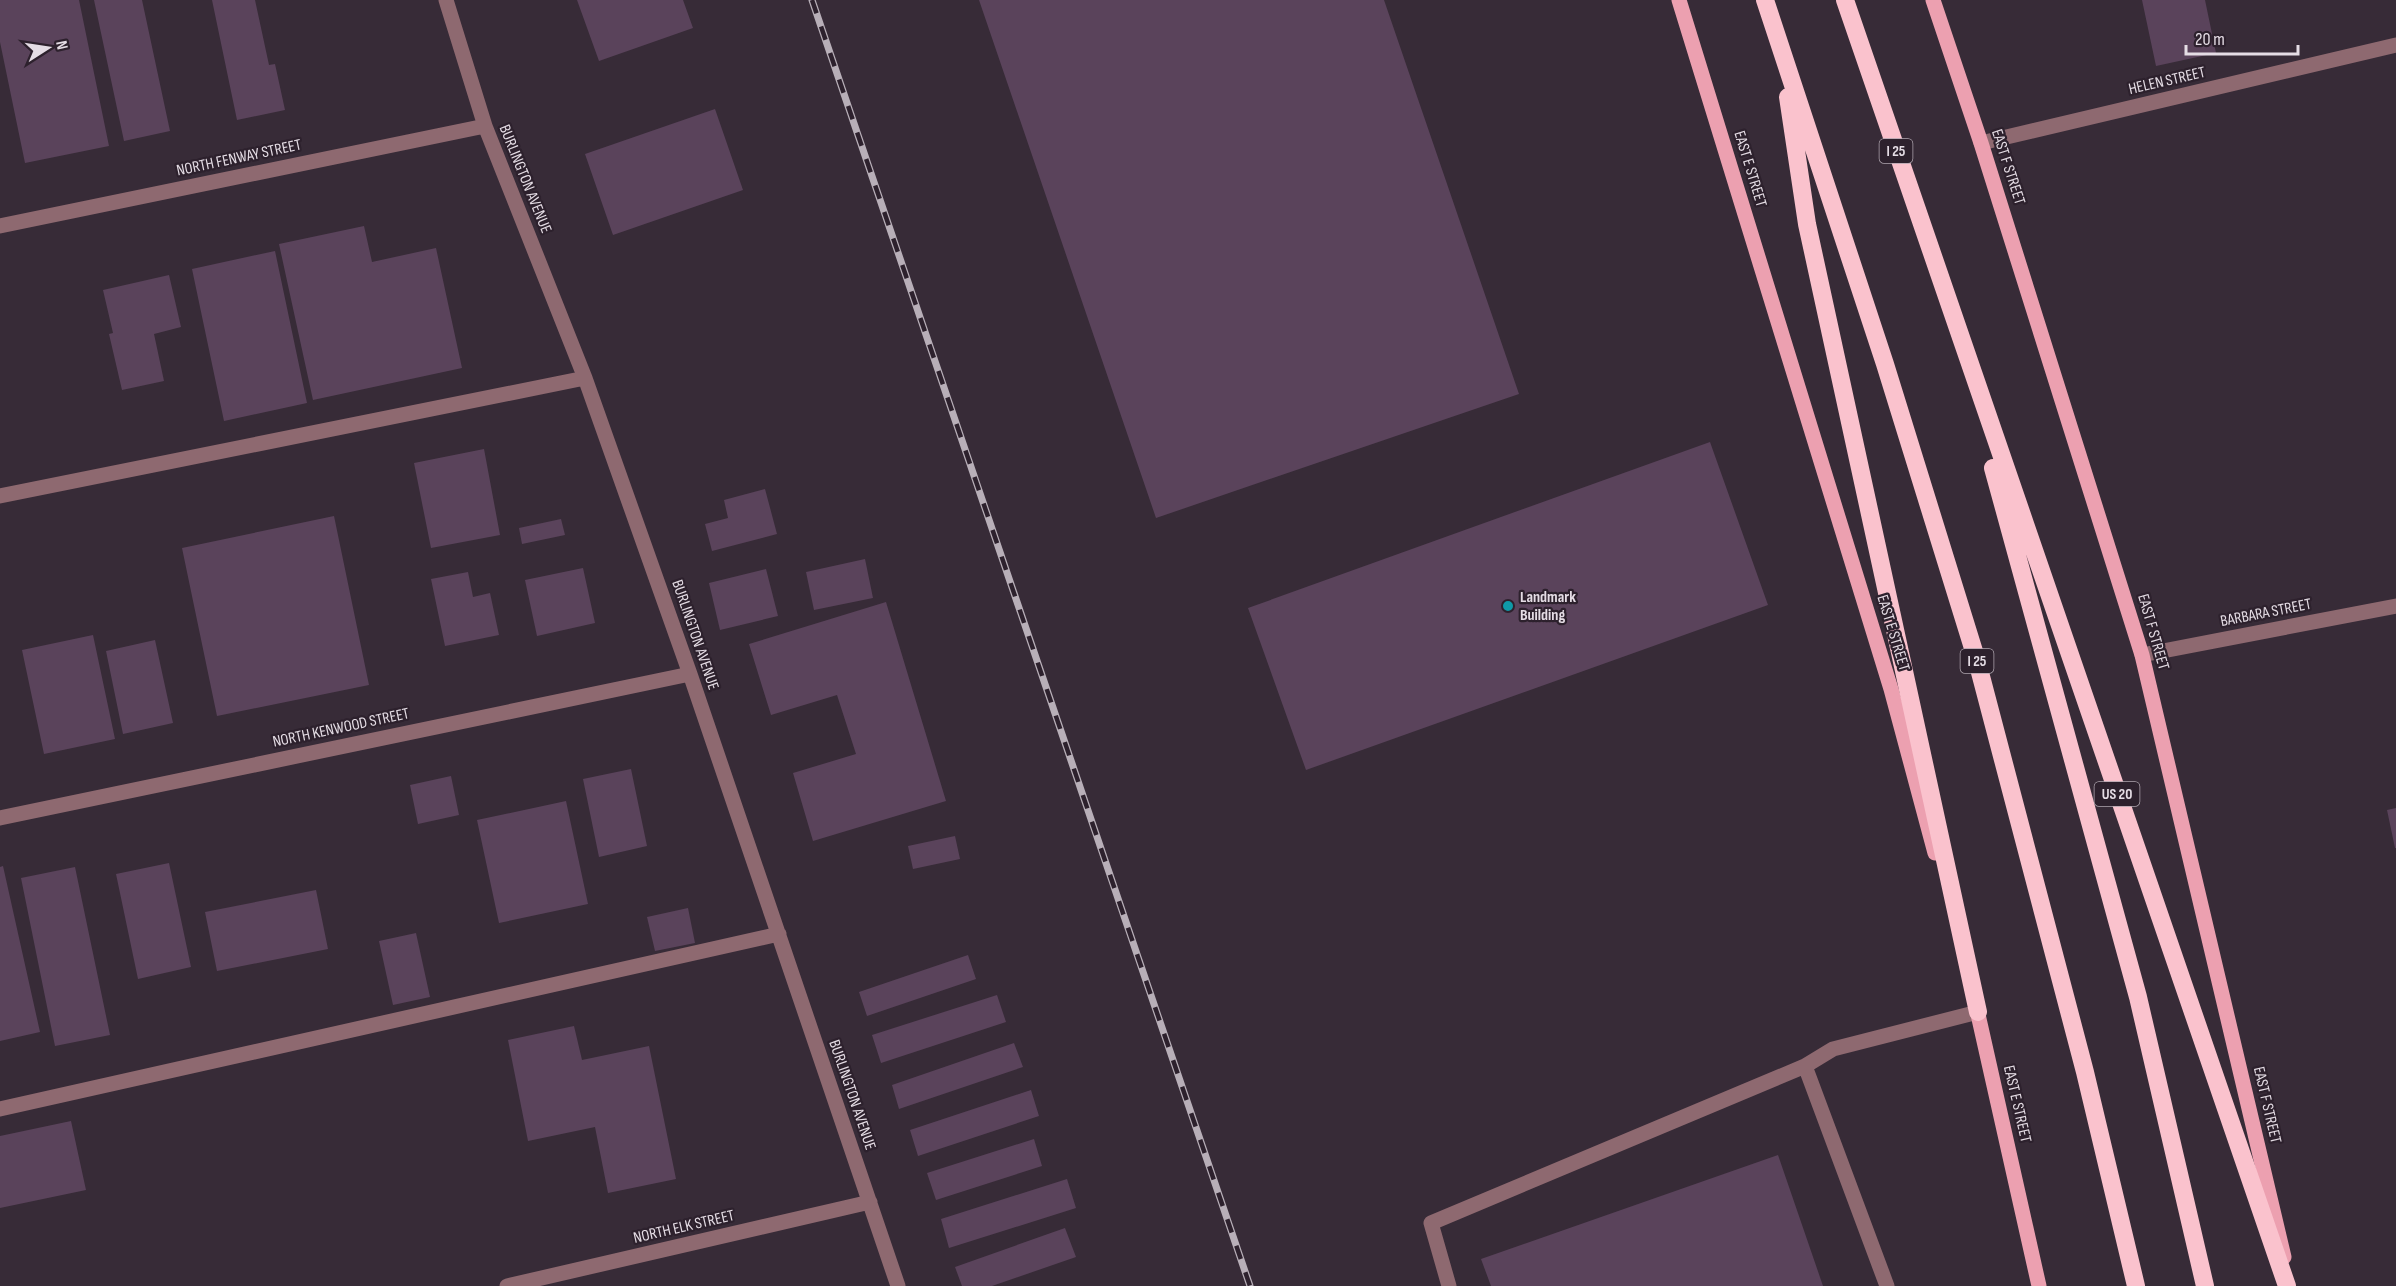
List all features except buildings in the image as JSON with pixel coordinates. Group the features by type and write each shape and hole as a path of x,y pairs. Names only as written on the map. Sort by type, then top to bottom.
{"highway":[{"name":"I 25","path":"1765,0 1886,364 1977,661 2085,1072 2136,1286"},
{"name":"I 25","path":"1845,0 1947,302 2138,997 2205,1286"},
{"path":"1781,48 1808,224 1978,1012"},
{"name":"US 20","path":"1947,302 2289,1286"}],"main road":[{"name":"EAST E STREET","path":"1679,0 1891,689 1978,1012 2039,1286"},
{"name":"EAST F STREET","path":"1933,0 1981,143 2142,655 2289,1286"}],"street":[{"name":"BURLINGTON AVENUE","path":"446,0 485,126 585,378 690,674 898,1286"},
{"name":"HELEN STREET","path":"1981,143 2396,45"},
{"name":"NORTH FENWAY STREET","path":"0,226 485,126"},
{"path":"0,496 585,378"},
{"name":"BARBARA STREET","path":"2142,655 2396,606"},
{"name":"NORTH KENWOOD STREET","path":"0,818 690,674"},
{"path":"0,1109 779,934"},
{"path":"1449,1286 1431,1223 1805,1066 1833,1049 1978,1012"},
{"path":"1805,1066 1887,1286"},
{"name":"NORTH ELK STREET","path":"507,1286 870,1202"}],"railway":[{"path":"812,0 1250,1286"}],"place":[{"name":"Landmark Building","path":"1508,606"}]}
